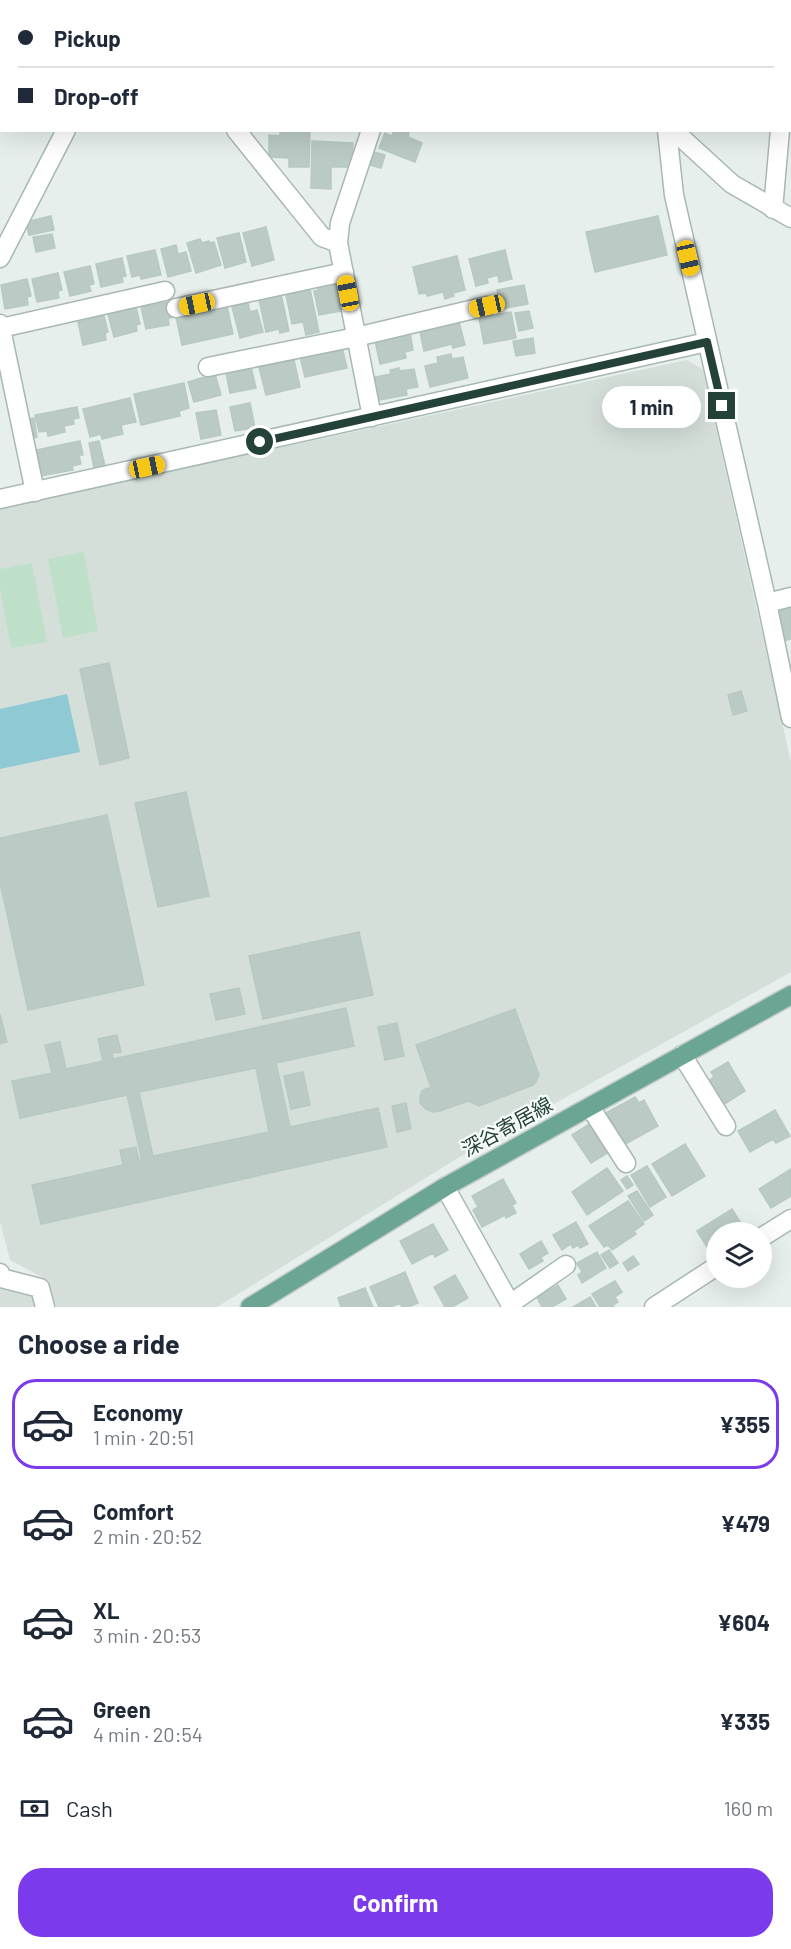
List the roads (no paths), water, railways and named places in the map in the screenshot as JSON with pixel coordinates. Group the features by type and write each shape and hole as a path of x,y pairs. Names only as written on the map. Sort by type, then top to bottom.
{"main road":[{"name":"深谷寄居線","path":"250,1307 445,1187 791,994"}],"street":[{"path":"0,258 65,132"},
{"path":"238,132 322,237 338,243"},
{"path":"370,132 340,223 338,243 372,417"},
{"path":"667,132 674,195 790,705"},
{"path":"676,132 732,184 791,218"},
{"path":"773,209 780,132"},
{"path":"176,308 344,272"},
{"path":"35,492 0,326 165,291"},
{"path":"208,367 356,337 487,306"},
{"path":"0,499 707,342"},
{"path":"767,603 791,597"},
{"path":"682,1055 726,1126"},
{"path":"590,1107 626,1163"},
{"path":"445,1187 511,1305 566,1265"},
{"path":"772,1232 790,1222"},
{"path":"0,1273 1,1278 40,1288 45,1307"},
{"path":"654,1307 706,1273"}],"water":[{"path":"67,694 80,752 0,769 0,709"}]}
